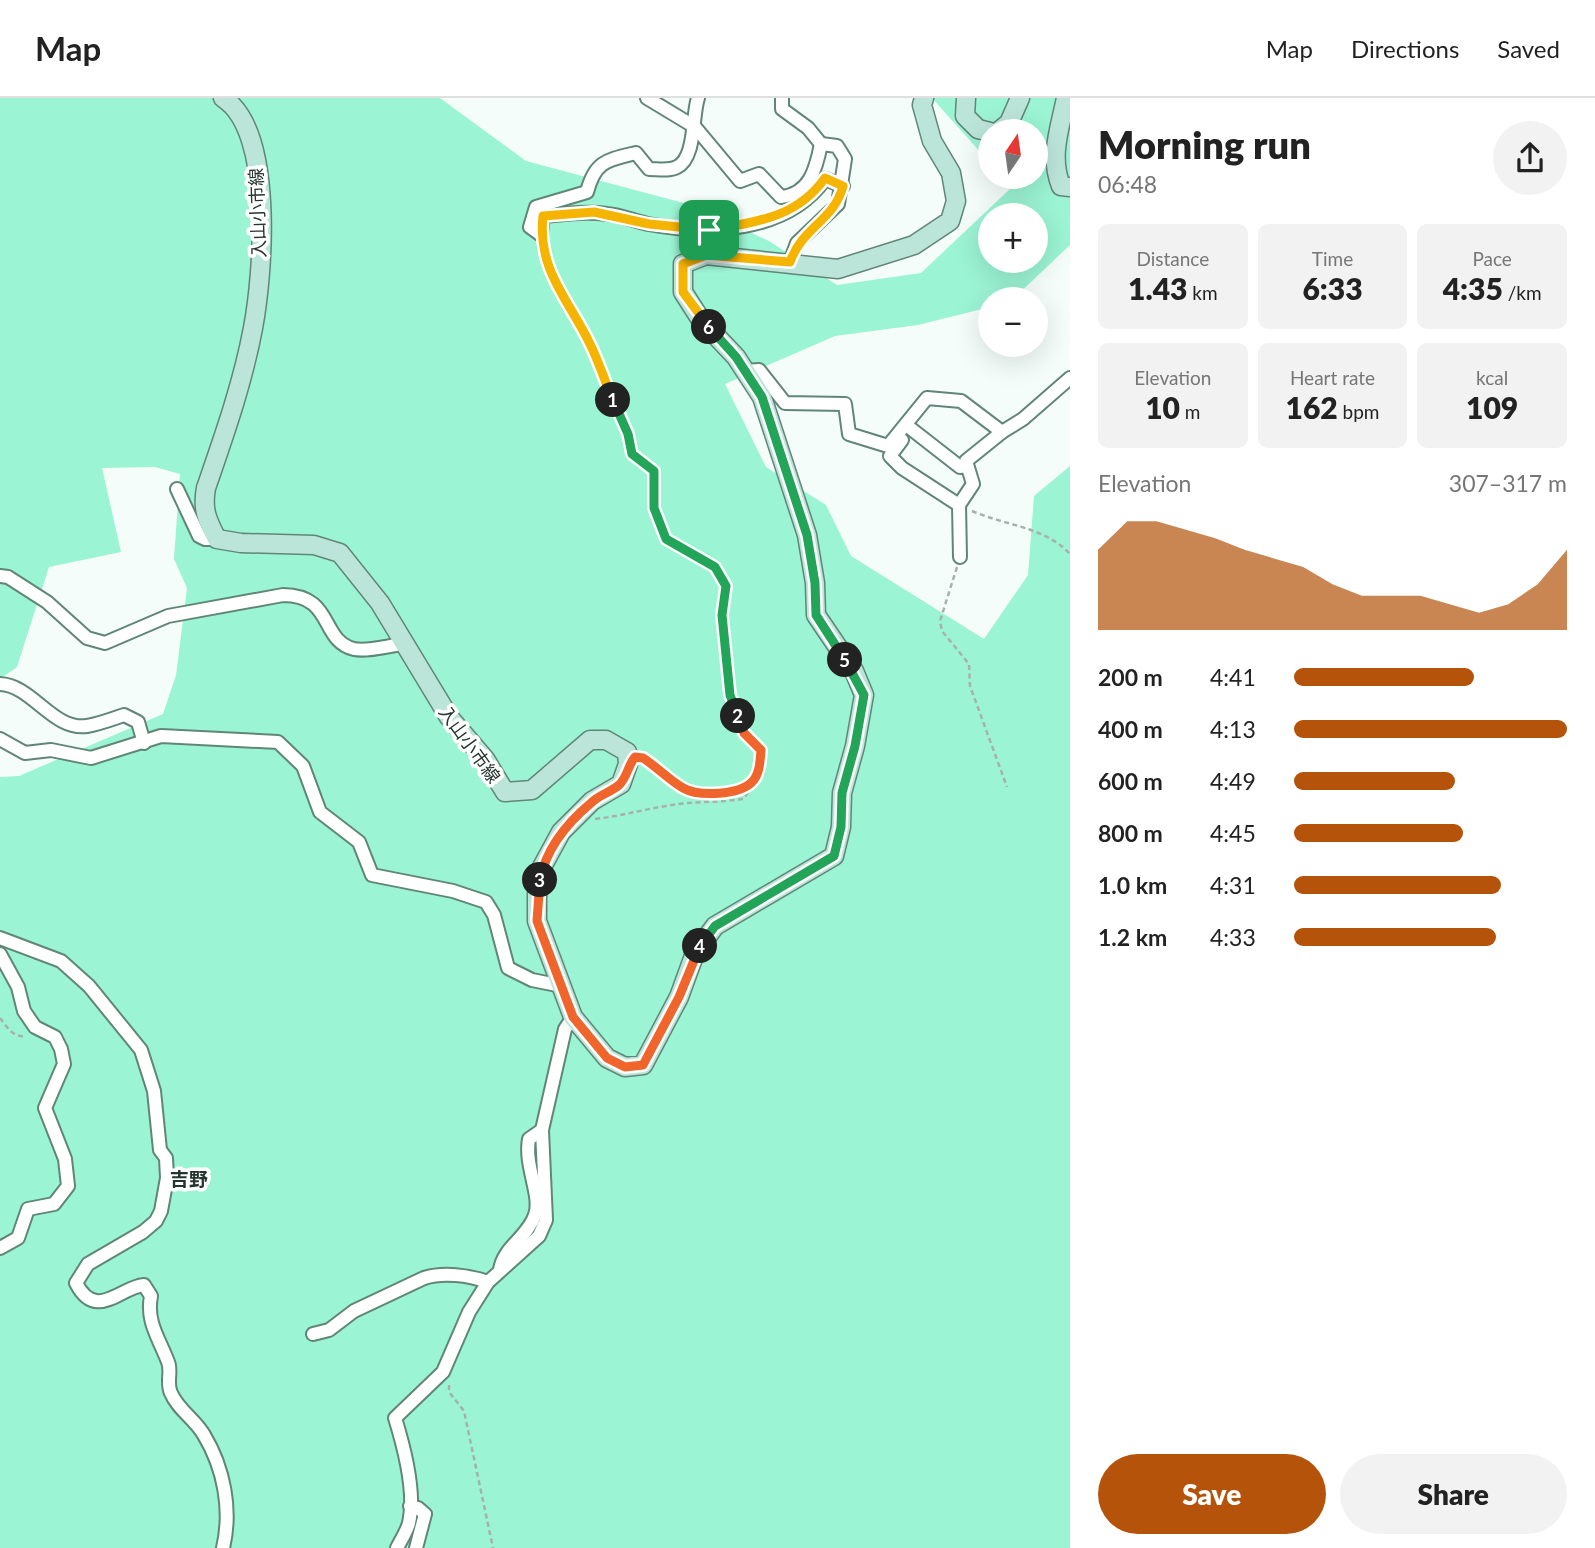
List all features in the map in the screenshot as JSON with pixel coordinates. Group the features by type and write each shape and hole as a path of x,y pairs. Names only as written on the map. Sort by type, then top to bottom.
{"main road":[{"name":"入山小市線","path":"223,98 233,104 254,143 260,193 258,294 252,331 203,502 205,517 217,539 241,543 314,545 340,553 380,603 449,717 485,759 505,792 532,790 590,740 606,740 627,752 628,764"},
{"path":"628,764 621,784 592,801 561,832 542,867 537,894 537,921 573,1017 607,1058 625,1067 643,1065 679,997 695,953 715,926 834,856 841,827 842,793 855,746 864,695 853,671 816,615 815,583 807,535 762,397 715,332 701,320 683,292 683,264 706,255 838,269 914,245 950,221 956,201 951,173 932,141 922,105 924,98"},
{"path":"966,98 965,116 978,129"},
{"path":"1012,119 1020,98"},
{"path":"1066,98 1055,150 1055,170 1061,186 1070,187"}],"street":[{"path":"647,98 695,127 740,181 759,174 781,197 794,196 810,182 821,144"},
{"path":"541,236 530,227 536,207 587,192 593,172 608,160 636,153 649,169 675,169 684,162 695,127 698,98"},
{"path":"782,98 782,109 808,128 821,144 837,146 845,159 843,186 838,204 797,243 790,262"},
{"path":"541,236 543,216 594,212 649,224 709,230 771,219 789,211 813,195 825,178 843,186"},
{"path":"745,371 759,370 785,403 845,404 849,434 888,446 907,426"},
{"path":"960,557 959,505 973,484 966,461 1002,432 1024,419 1070,377"},
{"path":"959,505 902,468 890,456 907,426 927,398 961,401 1002,432"},
{"path":"907,426 960,467 968,466"},
{"path":"177,489 198,536 217,539"},
{"path":"0,576 8,577 47,602 88,638 105,643 168,616 283,595 301,595 316,605 338,638 354,649 404,644"},
{"path":"0,684 11,684 65,721 85,727 124,715 138,722 144,743"},
{"path":"0,739 25,753 51,750 92,758 161,736 269,740 285,745 303,766 320,812 359,842 372,874 453,891 486,902 494,915 508,968 532,980 562,986"},
{"path":"0,938 61,961 89,986 141,1050 154,1091 160,1150 166,1158 167,1178 161,1211 156,1221 143,1232 88,1264 76,1283 81,1293 90,1300 106,1301 119,1297 133,1286 144,1285 151,1296 148,1311 154,1332 170,1365 169,1390 204,1433 224,1485 228,1512 223,1548"},
{"path":"0,954 18,987 24,1011 35,1027 55,1037 61,1049 64,1064 45,1108 65,1159 68,1186 54,1204 28,1209 18,1238 0,1248"},
{"path":"397,1548 409,1522 410,1506 405,1451 395,1419 443,1372 470,1312 488,1282 539,1236 546,1220 542,1130 565,1029 573,1017"},
{"path":"313,1335 329,1330 354,1311 424,1278 434,1275 475,1277 488,1282"},
{"path":"410,1506 425,1514 416,1548"}],"path":[{"path":"541,236 558,292 590,344 628,434 632,454 654,471 654,508 666,539 715,567 726,586 722,615 730,695 744,733 761,750 753,781 742,788 697,793 683,788 643,758 635,757 628,764"},
{"path":"959,505 1046,536 1059,542 1070,554"},
{"path":"960,557 940,621 942,631 969,664 970,686 1007,787"},
{"path":"584,825 595,819 638,814 667,805 709,804 743,799 766,771 760,759"},
{"path":"0,1018 9,1030 20,1037 30,1035 35,1027"},
{"path":"446,1365 451,1368 449,1392 464,1411 492,1548"}],"green space":[{"path":"0,98 440,98 526,161 695,206 769,241 837,285 921,273 978,219 978,273 1040,273 1026,287 978,287 978,310 918,325 835,336 725,384 766,467 826,505 851,556 984,639 1028,575 1034,496 1070,466 1070,1548 0,1548 0,777 19,776 163,714 176,675 187,588 174,559 180,474 155,467 102,468 121,552 49,567 17,667 0,679"},
{"path":"932,98 1070,98 1070,245 1048,266 1048,203 995,203 1010,189 1048,189 1048,119 978,119 978,150"}],"district":[{"name":"吉野","path":"189,1178"}],"route":[{"path":"825,178 843,186 838,204 797,243 790,262 750,261 706,255 683,264 683,292 701,320 736,357 762,397 807,535 815,583 816,615 853,671 864,695 855,746 842,793 841,827 834,856 715,926 695,953 679,997 643,1065 625,1067 607,1058 573,1017 537,921 537,894 542,867 561,832 592,801 621,784 628,764 635,757 643,758 683,788 697,793 742,788 753,781 760,768 761,750 744,733 730,695 729,661 722,615 726,586 715,567 666,539 654,508 654,471 632,454 628,434 590,344 558,292 541,236 543,216 594,212 649,224 709,230 771,219 797,207 813,195 825,178"}]}
